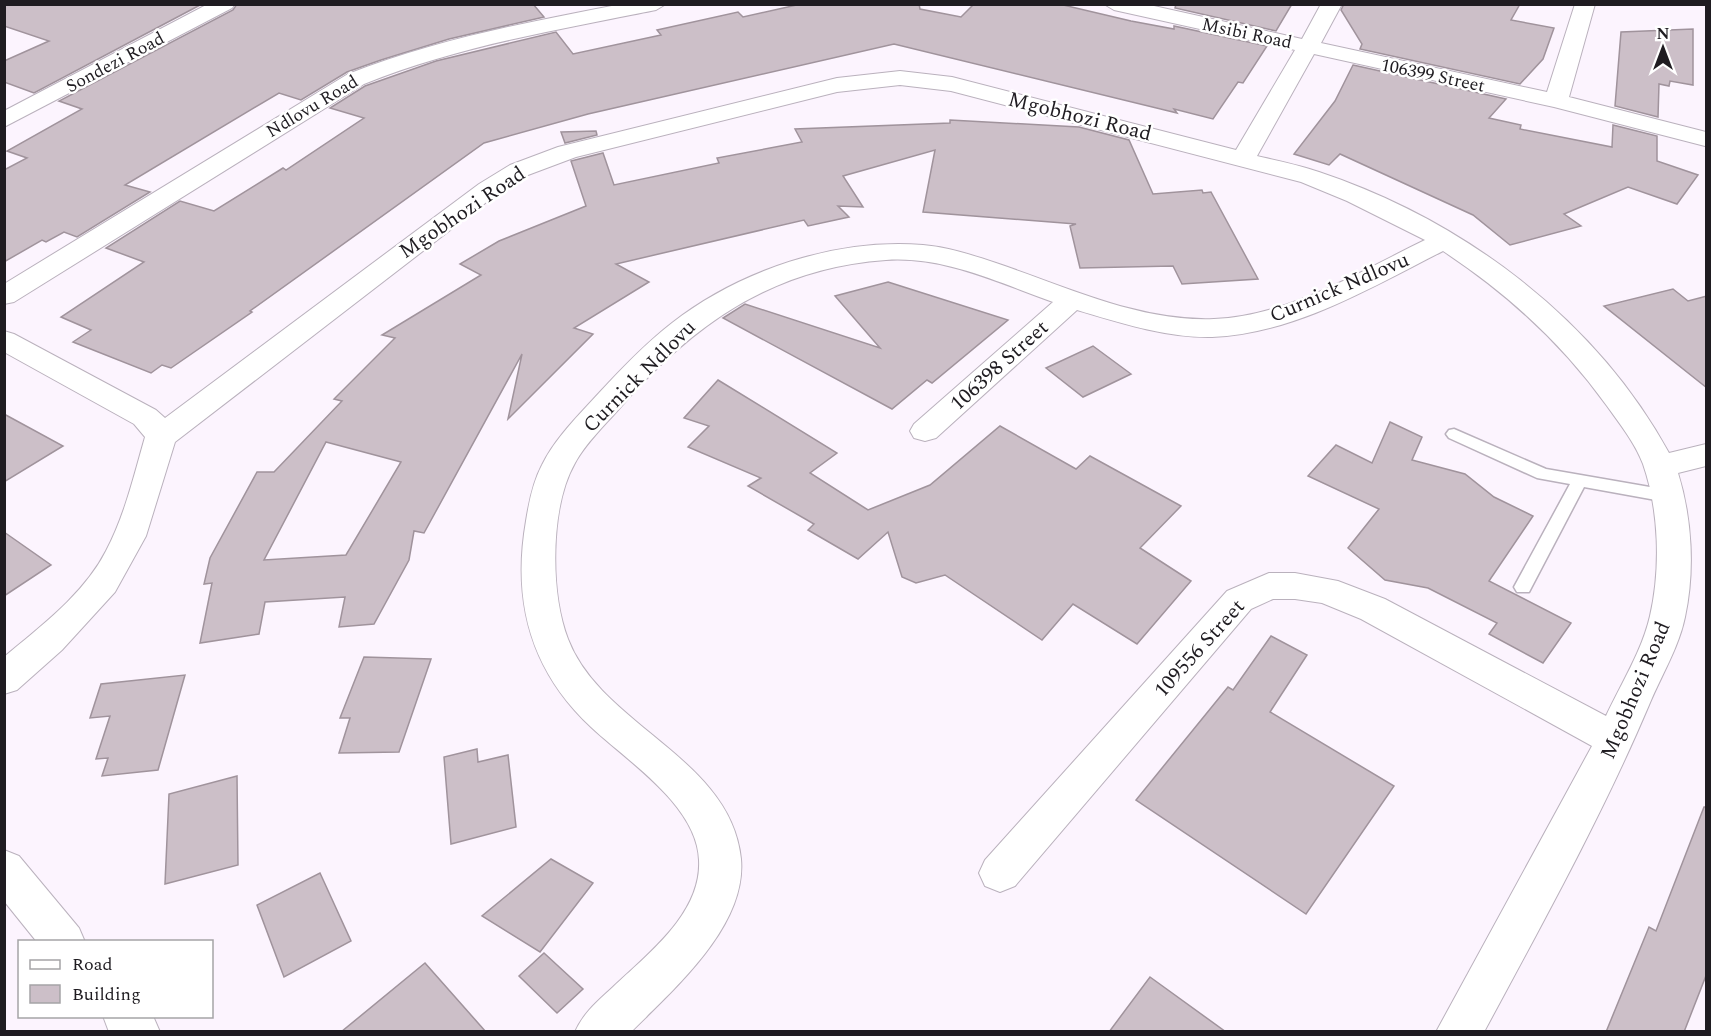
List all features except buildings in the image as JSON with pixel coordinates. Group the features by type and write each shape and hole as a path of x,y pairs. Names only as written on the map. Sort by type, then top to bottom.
{"street":[{"name":"Sondezi Road","path":"4,120 225,4"},
{"name":"Msibi Road","path":"1114,4 1310,47"},
{"path":"1244,158 1310,47 1332,4"},
{"path":"1556,101 1585,4"},
{"name":"Ndlovu Road","path":"4,296 356,79 383,67 456,46 649,5"},
{"name":"106399 Street","path":"1310,47 1556,101 1705,139"},
{"name":"Mgobhozi Road","path":"161,436 459,209 519,170 567,152 837,85 900,78 952,84 1244,158 1310,177 1361,196 1446,240 1518,291 1564,332 1599,369 1637,426 1663,482 1673,554 1668,616 1616,740 1460,1032"},
{"name":"Curnick Ndlovu","path":"598,1032 672,959 702,920 717,893 720,857 708,820 684,786 584,695 556,657 540,610 537,553 548,490 560,460 606,405 682,328 714,306 791,271 867,253 902,251 956,259 1073,299 1154,320 1209,328 1239,326 1278,316 1446,240"},
{"name":"106398 Street","path":"925,431 1073,299"},
{"path":"4,339 137,412 154,424 161,436 142,501 115,566 67,624 4,679"},
{"path":"1663,482 1707,455"},
{"name":"109556 Street","path":"1000,873 1239,600 1269,586 1295,585 1326,590 1373,609 1616,740"},
{"path":"4,869 62,940"},
{"path":"126,1018 137,1032"}],"lane":[{"path":"1454,434 1543,474 1579,482 1663,482"},
{"path":"1523,587 1579,482"}]}
